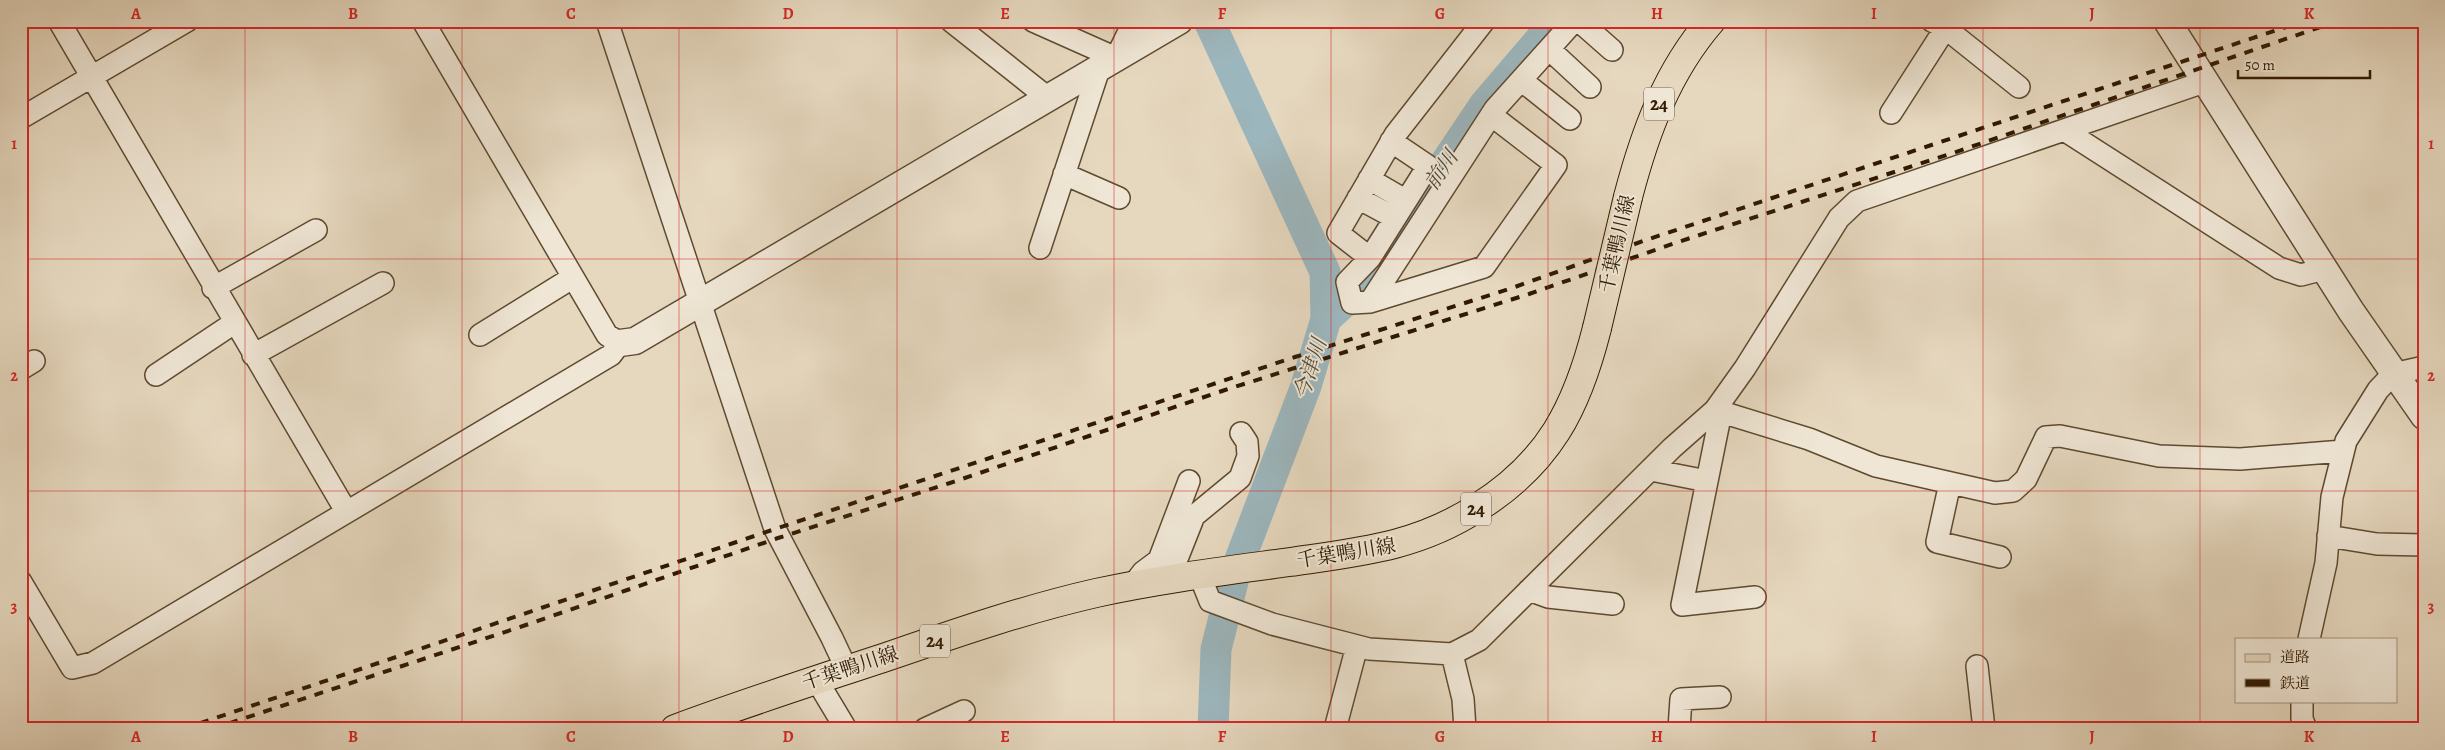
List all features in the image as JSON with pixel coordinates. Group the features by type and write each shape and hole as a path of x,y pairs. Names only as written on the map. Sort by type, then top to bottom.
{"main road":[{"name":"千葉鴨川線","path":"675,729 816,679 1037,608 1133,585 1347,554 1407,542 1444,527 1502,492 1529,467 1552,440 1572,406 1586,371 1638,158 1664,90 1694,41 1711,21"}],"street":[{"path":"59,21 213,288 346,511"},
{"path":"21,118 187,21"},
{"path":"423,21 572,278 607,335 620,343 635,341 1179,21"},
{"path":"607,21 699,304 778,538 832,638 847,670"},
{"path":"951,21 1048,98"},
{"path":"1033,21 1107,64"},
{"path":"1040,248 1064,174 1107,64 1134,21"},
{"path":"1370,258 1338,233 1391,141 1484,21"},
{"path":"1370,302 1491,115 1574,21"},
{"path":"1579,21 1612,50"},
{"path":"2167,21 2324,269 2393,374 2424,416"},
{"path":"1890,113 1942,23 2019,87"},
{"path":"1549,49 1590,87"},
{"path":"1521,80 1570,119"},
{"path":"1200,576 1210,601 1272,624 1369,649 1452,654 1479,640 1672,448 1718,411 1839,218 1857,201 2204,82"},
{"path":"1391,141 1428,166 1370,258 1347,282 1352,303 1370,302 1484,267 1556,165 1491,115"},
{"path":"2064,130 2278,268 2301,275 2324,269"},
{"path":"1064,174 1119,198"},
{"path":"1369,179 1400,209"},
{"path":"1358,198 1400,209"},
{"path":"213,288 316,230"},
{"path":"480,335 572,278"},
{"path":"253,355 383,283"},
{"path":"156,375 234,323"},
{"path":"21,582 72,668 93,663 610,355 620,343"},
{"path":"2309,638 2326,563 2332,497 2343,451 2363,411 2378,390 2393,374 2424,367"},
{"path":"1718,411 1707,481 1682,605 1755,596"},
{"path":"1718,411 1809,439 1876,466 1995,493 2013,491 2026,479 2046,437 2060,436 2160,456 2240,459 2343,451"},
{"path":"1169,579 1194,516 1240,478 1248,456 1247,442 1241,433"},
{"path":"1651,470 1707,481"},
{"path":"1133,585 1143,572 1159,560 1189,481"},
{"path":"1950,483 1937,542 2000,556"},
{"path":"2328,536 2378,544 2424,545"},
{"path":"1529,590 1548,597 1613,604"},
{"path":"1335,729 1357,646"},
{"path":"1452,654 1463,700 1465,729"},
{"path":"1977,666 1984,729"},
{"path":"816,679 846,729"},
{"path":"1679,729 1681,699 1720,697"},
{"path":"2302,702 2302,719 2306,729"},
{"path":"924,729 964,711"}],"waterway":[{"name":"今津川","path":"1209,21 1325,272 1326,319 1306,386 1236,570 1216,649 1213,729"},
{"name":"前川","path":"1329,316 1364,284 1485,104 1556,21"}],"railway":[{"path":"183,729 775,529 1295,357 1512,288 1646,240 2304,21"},
{"path":"212,729 523,626 778,538 950,483 1225,390 1529,294 1678,242 1953,153 2338,21"}]}
